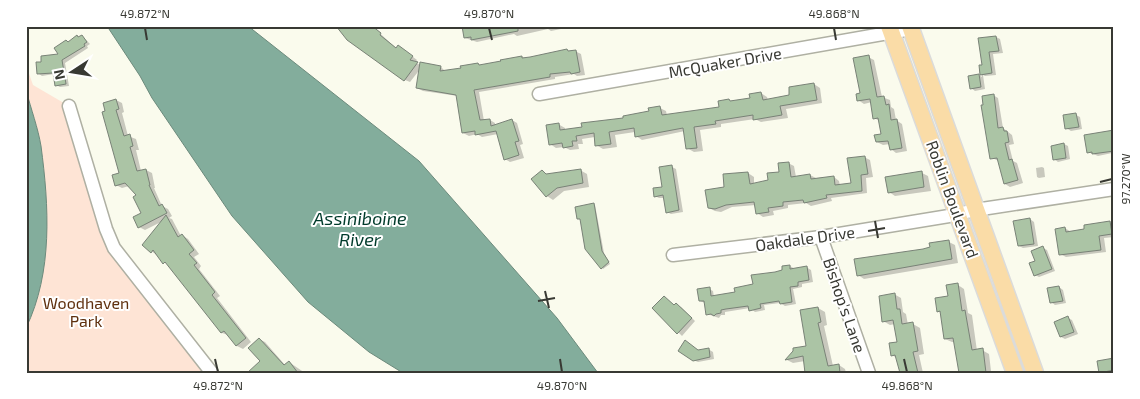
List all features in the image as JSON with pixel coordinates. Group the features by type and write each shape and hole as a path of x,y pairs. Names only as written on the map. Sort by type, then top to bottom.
{"main road":[{"name":"Roblin Boulevard","path":"910,28 1035,373"},
{"name":"Roblin Boulevard","path":"890,30 1016,373"}],"street":[{"name":"McQuaker Drive","path":"539,94 890,30 910,28"},
{"path":"71,111 106,229 114,248 212,373"},
{"name":"Oakdale Drive","path":"674,255 821,237 975,210 1114,189"},
{"name":"Bishop's Lane","path":"821,237 869,373"}],"green space":[{"name":"Woodhaven Park","path":"26,65 33,85 69,106 106,229 212,373 26,373"}],"water":[{"name":"Assiniboine River","path":"107,26 248,26 419,161 557,318 598,373 403,373 369,352 308,302 232,216 152,98"},
{"path":"26,90 41,146 46,192 47,238 41,284 35,307 26,328"}],"building":[{"path":"336,26 372,26 396,48 398,45 413,56 410,60 418,62 404,81 347,40"},
{"path":"462,26 518,26 518,31 471,40 471,37 464,38"},
{"path":"77,35 78,37 82,35 87,42 84,44 85,46 62,60 66,84 55,86 53,73 37,74 36,62 41,62 41,56 58,54 54,48 66,40 68,42"},
{"path":"996,36 999,51 989,52 992,73 980,75 979,65 982,65 978,38"},
{"path":"567,49 568,51 576,50 580,72 550,74 550,77 474,90 480,120 490,119 491,126 512,119 519,141 515,142 519,155 504,160 496,131 475,135 475,131 462,133 456,95 416,88 420,62 441,66 440,71 522,56 522,58 530,57"},
{"path":"869,55 877,97 884,96 886,105 889,104 891,120 897,119 902,148 890,150 888,141 876,142 874,135 881,134 878,118 873,119 870,99 857,101 856,94 860,93 853,58"},
{"path":"979,74 981,87 970,89 968,76"},
{"path":"814,83 817,100 780,106 782,115 753,120 753,115 715,121 716,124 694,127 697,148 686,149 683,128 635,137 634,128 609,132 611,144 595,146 594,133 576,136 577,141 572,141 573,146 563,148 562,143 549,145 546,125 559,123 560,130 582,127 581,123 623,118 623,116 649,111 648,108 660,106 662,115 719,107 718,101 750,98 749,94 761,92 763,100 789,95 789,87"},
{"path":"994,94 998,128 1003,127 1004,131 1007,131 1009,142 1005,143 1009,160 1012,159 1018,180 1004,184 997,158 990,159 981,105 983,105 982,96"},
{"path":"116,99 119,109 116,110 124,136 130,134 133,146 130,147 137,171 146,169 149,185 159,206 162,204 167,213 138,228 133,217 141,213 133,197 136,195 125,183 115,186 112,175 119,173 102,112 105,111 103,103"},
{"path":"1076,113 1079,127 1065,129 1063,115"},
{"path":"1114,130 1114,151 1087,153 1084,135"},
{"path":"1064,143 1066,158 1053,160 1051,146"},
{"path":"865,156 868,174 861,175 862,191 826,195 827,198 804,203 803,200 783,202 783,206 768,208 769,212 756,214 754,202 726,205 715,209 708,208 705,190 724,187 723,174 748,172 750,184 768,180 767,173 779,172 778,163 789,162 791,177 810,174 811,179 834,176 835,185 851,183 847,158"},
{"path":"672,165 679,210 666,213 663,195 654,197 653,188 662,187 659,167"},
{"path":"581,169 583,183 557,188 546,197 531,179 542,170 546,174"},
{"path":"922,171 924,187 888,193 885,177"},
{"path":"594,203 602,251 609,262 601,269 585,249 580,219 577,219 575,207"},
{"path":"166,215 178,237 182,234 194,250 189,254 197,263 194,265 215,292 212,295 246,338 236,346 224,331 221,333 165,262 163,264 153,250 151,253 142,245"},
{"path":"1030,218 1034,244 1018,246 1013,221"},
{"path":"1110,221 1112,234 1099,236 1101,250 1059,255 1055,229 1065,227 1066,232 1084,229 1084,225"},
{"path":"949,240 952,259 857,276 854,259 923,249 930,247 929,243"},
{"path":"1043,246 1052,269 1034,276 1029,263 1035,261 1031,251"},
{"path":"790,265 790,269 807,266 809,280 798,282 798,286 790,287 792,302 780,304 779,301 760,304 761,308 749,311 748,306 726,309 721,310 721,313 714,316 711,314 706,315 704,301 699,301 697,289 710,287 711,296 735,292 734,288 753,284 751,275 775,272 782,270 782,266"},
{"path":"958,283 962,311 965,310 972,350 983,348 986,373 959,373 953,338 944,339 940,311 937,312 935,298 948,296 946,285"},
{"path":"1059,286 1063,301 1050,303 1047,288"},
{"path":"895,293 897,309 900,309 902,324 913,322 918,351 913,352 918,373 900,373 895,355 891,356 889,343 897,342 893,320 882,322 879,296"},
{"path":"664,296 674,305 676,303 692,318 677,334 652,308"},
{"path":"818,307 821,322 818,323 828,366 839,364 840,373 805,373 803,356 785,360 793,351 793,348 806,346 800,310"},
{"path":"1068,316 1074,332 1060,337 1054,322"},
{"path":"259,338 284,365 289,361 298,373 247,373 260,361 248,348"},
{"path":"685,340 698,350 709,348 710,357 693,361 678,351"},
{"path":"1114,358 1114,370 1099,373 1097,361"}]}
